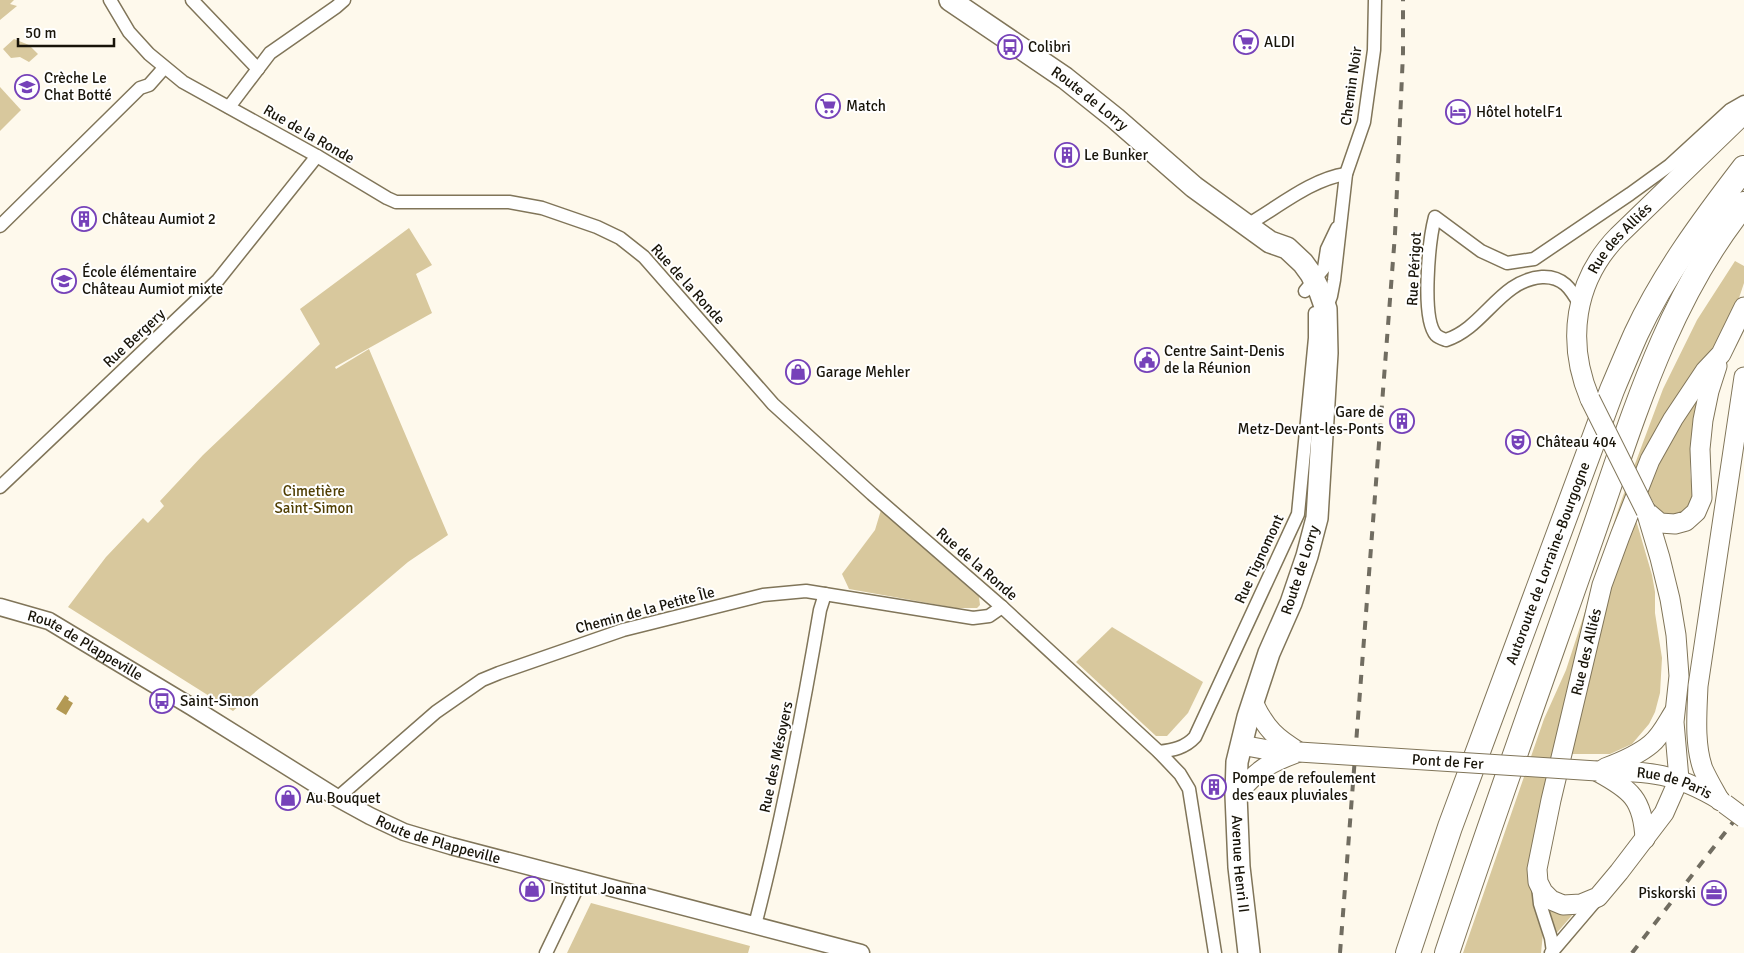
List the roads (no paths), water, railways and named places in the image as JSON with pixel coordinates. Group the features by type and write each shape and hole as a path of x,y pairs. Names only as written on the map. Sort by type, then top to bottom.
{"highway":[{"path":"1692,238 1718,183 1744,149"},
{"name":"Autoroute de Lorraine-Bourgogne","path":"1408,953 1450,827 1612,390 1637,333 1668,276 1692,238 1744,168"},
{"path":"1447,953 1492,817 1644,387 1678,309 1700,269 1744,204"},
{"path":"1626,437 1645,414 1662,375 1699,305 1724,259 1744,230"}],"main road":[{"name":"Route de Lorry","path":"950,0 1065,78 1115,118 1182,178 1270,242 1287,248 1303,263 1322,317 1327,353 1315,526 1291,603 1269,653 1241,745"},
{"name":"Rue des Alliés","path":"1674,712 1679,676 1676,635 1666,583 1646,511 1590,399 1580,373 1576,331 1580,305 1592,272 1609,244 1744,114"},
{"name":"Rue des Alliés","path":"1538,882 1538,854 1602,585 1650,460 1673,419 1705,371 1721,354 1744,307"},
{"path":"1646,511 1660,523 1675,524 1686,521 1696,512 1702,498 1700,450 1703,420 1709,391 1721,354"},
{"path":"1722,803 1703,768 1699,748 1698,686 1744,377"},
{"path":"1254,704 1266,727 1278,740 1299,752"},
{"path":"1538,882 1543,892 1551,900 1563,904 1581,904 1598,897 1645,839 1664,813 1680,779 1674,712"},
{"path":"1597,771 1622,762 1651,744 1674,712"},
{"name":"Pont de Fer","path":"1241,745 1279,752 1597,771"},
{"name":"Avenue Henri II","path":"1241,745 1237,768 1236,795 1239,866 1249,953"},
{"path":"1236,795 1263,767 1299,752"},
{"path":"1597,771 1624,786 1635,798 1644,825 1645,839"},
{"name":"Rue de Paris","path":"1597,771 1662,774 1680,779 1744,818"}],"street":[{"name":"Rue de la Ronde","path":"110,0 129,32 164,68 183,82 317,156 387,198 396,202 509,202 542,208 596,227 620,238 644,257 773,404 1002,607 1159,752 1180,774 1189,789 1215,953"},
{"path":"192,0 258,69"},
{"path":"229,107 270,52 336,8 344,0"},
{"name":"Chemin Noir","path":"1322,317 1331,296 1346,174 1364,122 1374,50 1375,0"},
{"path":"0,226 140,88 148,84 164,68"},
{"name":"Rue Périgot","path":"1580,305 1570,287 1563,281 1551,277 1532,278 1516,284 1463,333 1446,340 1437,336 1431,326 1428,310 1430,236 1435,217 1481,251 1507,262 1523,262 1534,258 1646,183 1670,165 1730,110 1744,102"},
{"name":"Rue Bergery","path":"0,487 218,280 317,156"},
{"path":"1247,225 1314,184 1346,174"},
{"name":"Chemin Noir","path":"1310,286 1324,268 1327,249 1340,222"},
{"name":"Rue Tignomont","path":"1159,752 1181,747 1195,737 1298,514 1315,338 1322,317"},
{"name":"Chemin de la Petite Île","path":"338,799 436,712 482,680 505,670 623,630 763,595 806,591 973,618 989,616 1002,607"},
{"name":"Rue des Mésoyers","path":"755,925 802,718 820,610 825,594"},
{"name":"Route de Plappeville","path":"0,607 49,621 192,707 338,799 389,826 413,835 861,953"},
{"path":"546,953 581,880"},
{"path":"1538,882 1540,904 1551,938 1552,952"},
{"path":"1552,952 1598,897"}],"railway":[{"path":"1340,953 1395,234 1403,53 1403,0"},
{"path":"1632,953 1744,808"}],"place":[{"name":"ALDI","path":"1246,42"},
{"name":"Colibri","path":"1010,47"},
{"name":"Crèche Le Chat Botté","path":"27,87"},
{"name":"Match","path":"828,106"},
{"name":"Hôtel hotelF1","path":"1458,112"},
{"name":"Le Bunker","path":"1067,155"},
{"name":"Château Aumiot 2","path":"84,219"},
{"name":"École élémentaire Château Aumiot mixte","path":"64,281"},
{"name":"Centre Saint-Denis de la Réunion","path":"1147,360"},
{"name":"Garage Mehler","path":"798,372"},
{"name":"Gare de Metz-Devant-les-Ponts","path":"1402,421"},
{"name":"Château 404","path":"1518,442"},
{"name":"Saint-Simon","path":"162,701"},
{"name":"Pompe de refoulement des eaux pluviales","path":"1214,787"},
{"name":"Au Bouquet","path":"288,798"},
{"name":"Institut Joanna","path":"532,889"},
{"name":"Piskorski","path":"1714,893"}],"park label":[{"name":"Cimetière Saint-Simon","path":"314,500"}]}
